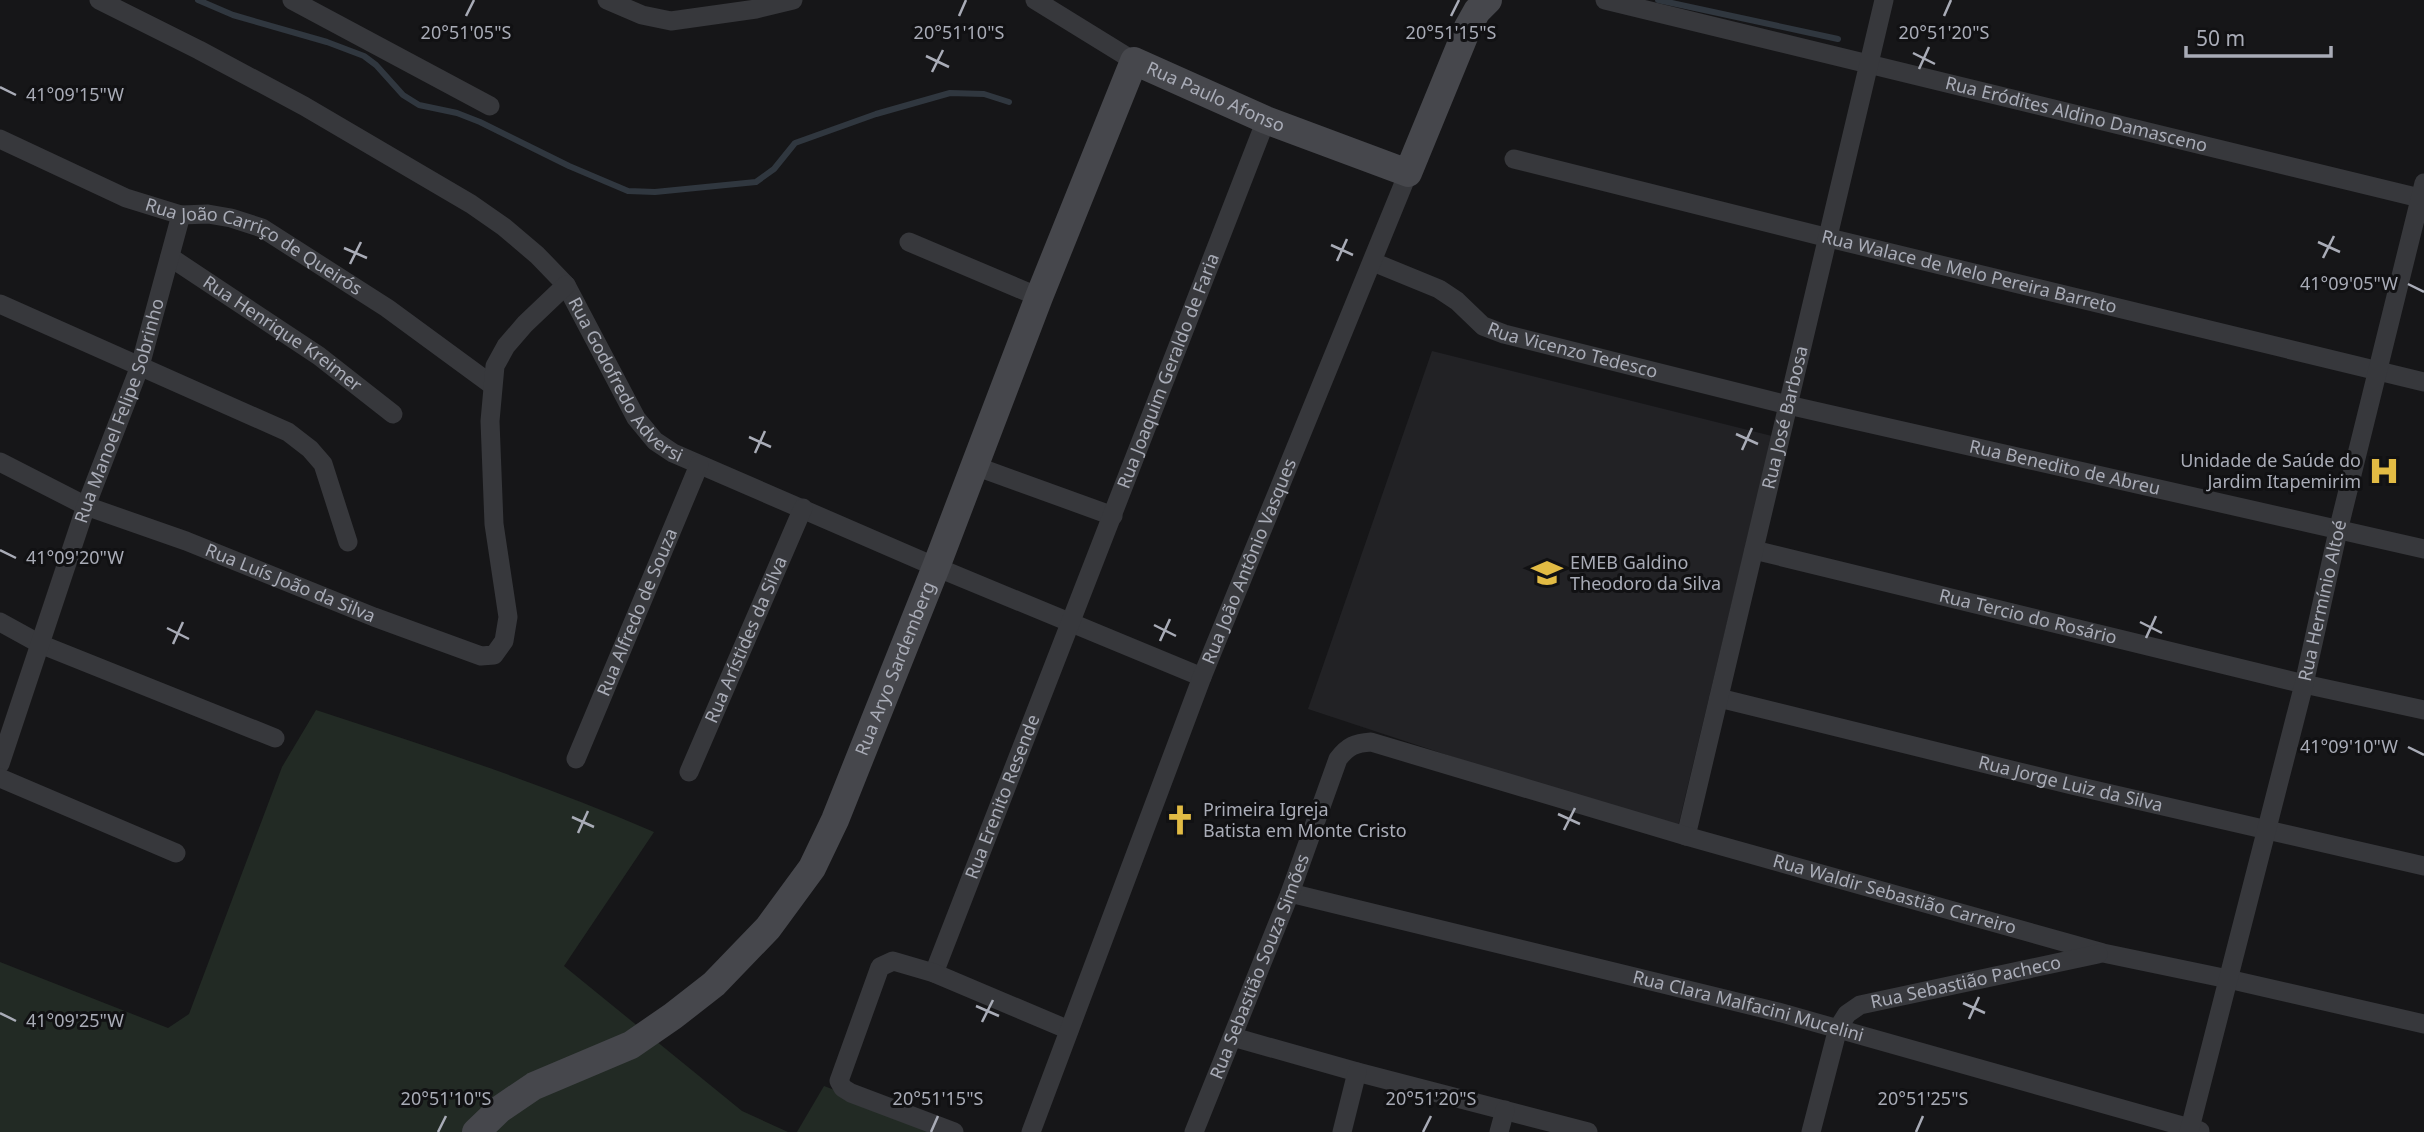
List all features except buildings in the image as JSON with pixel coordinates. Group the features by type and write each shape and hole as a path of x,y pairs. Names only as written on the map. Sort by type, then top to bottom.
{"street":[{"name":"Rua Godofredo Adversi","path":"99,0 304,106 471,204 504,227 537,254 566,285 636,418 655,441 699,465 936,568 1202,677"},
{"path":"292,0 491,106"},
{"path":"607,0 642,15 671,21 721,7 756,9 793,0"},
{"name":"Rua Paulo Afonso","path":"1035,0 1134,61 1266,120 1408,173"},
{"name":"Rua João Antônio Vasques","path":"1031,1132 1202,677 1468,27 1477,11 1488,0"},
{"name":"Rua Eródites Aldino Damasceno","path":"1605,0 2423,193"},
{"name":"Rua José Barbosa","path":"1686,836 1884,0"},
{"name":"Rua Aryo Sardemberg","path":"476,1132 500,1109 534,1086 631,1045 714,984 784,908 812,868 835,820 936,568 1039,297 1134,61"},
{"name":"Rua Joaquim Geraldo de Faria","path":"1071,622 1266,120"},
{"name":"Rua João Carriço de Queirós","path":"0,139 126,198 181,215 208,214 262,228 387,308 492,385"},
{"name":"Rua Walace de Melo Pereira Barreto","path":"1514,159 2424,382"},
{"name":"Rua Hermínio Altoé","path":"2194,1131 2228,979 2304,684 2338,531 2423,193"},
{"name":"Rua Manoel Felipe Sobrinho","path":"0,764 86,506 139,366 181,215"},
{"path":"909,242 1039,297"},
{"name":"Rua Henrique Kreimer","path":"170,257 319,356 393,414"},
{"name":"Rua Vicenzo Tedesco","path":"1373,262 1439,289 1457,300 1483,326 1504,334 1788,405"},
{"path":"492,385 495,366 506,346 566,285"},
{"path":"0,304 288,432 310,449 323,464 348,542"},
{"name":"Rua Luís João da Silva","path":"0,462 86,506 186,541 374,617 469,652 481,656 494,655 504,641 508,617 494,524 490,421 492,385"},
{"name":"Rua Benedito de Abreu","path":"1788,405 2424,549"},
{"name":"Rua Alfredo de Souza","path":"576,759 699,465"},
{"path":"975,466 1113,516"},
{"name":"Rua Arístides da Silva","path":"689,772 803,508"},
{"name":"Rua Tercio do Rosário","path":"1754,550 2304,684 2424,710"},
{"path":"0,622 40,644 275,738"},
{"name":"Rua Erenito Resende","path":"934,973 1071,622"},
{"name":"Rua Jorge Luiz da Silva","path":"1718,698 2073,785 2424,866"},
{"name":"Rua Waldir Sebastião Carreiro","path":"1371,742 1686,836 2103,953 2424,1024"},
{"name":"Rua Sebastião Souza Simões","path":"1194,1132 1290,893 1338,759 1348,747 1356,743 1371,742"},
{"path":"0,778 176,853"},
{"name":"Rua Clara Malfacini Mucelini","path":"1290,893 1838,1028 2194,1131"},
{"name":"Rua Sebastião Pacheco","path":"1838,1028 1847,1014 1871,1002 2103,953"},
{"path":"954,1132 851,1093 843,1088 839,1081 876,973 886,963 893,961 934,973 1069,1030"},
{"path":"1811,1132 1838,1028"},
{"path":"1233,1037 1588,1132"},
{"path":"1342,1132 1357,1072"},
{"path":"1499,1132 1505,1110"}],"shaded area":[{"name":"EMEB Galdino Theodoro da Silva","path":"1432,351 1772,436 1677,831 1308,709"},
{"path":"316,710 529,782 654,832 564,966 742,1111 788,1132 0,1132 0,962 168,1028 189,1014 282,767"},
{"path":"824,1086 945,1132 797,1132"}],"waterway":[{"path":"198,0 233,15 327,42 364,56 376,65 403,95 419,105 457,113 480,122 569,166 628,191 655,192 756,182 774,169 795,143 876,114 950,93 984,94 1009,102"},
{"path":"1658,0 1838,39"}],"place":[{"name":"Unidade de Saúde do Jardim Itapemirim","path":"2384,471"},
{"name":"EMEB Galdino Theodoro da Silva","path":"1547,573"},
{"name":"Primeira Igreja Batista em Monte Cristo","path":"1180,820"}]}
